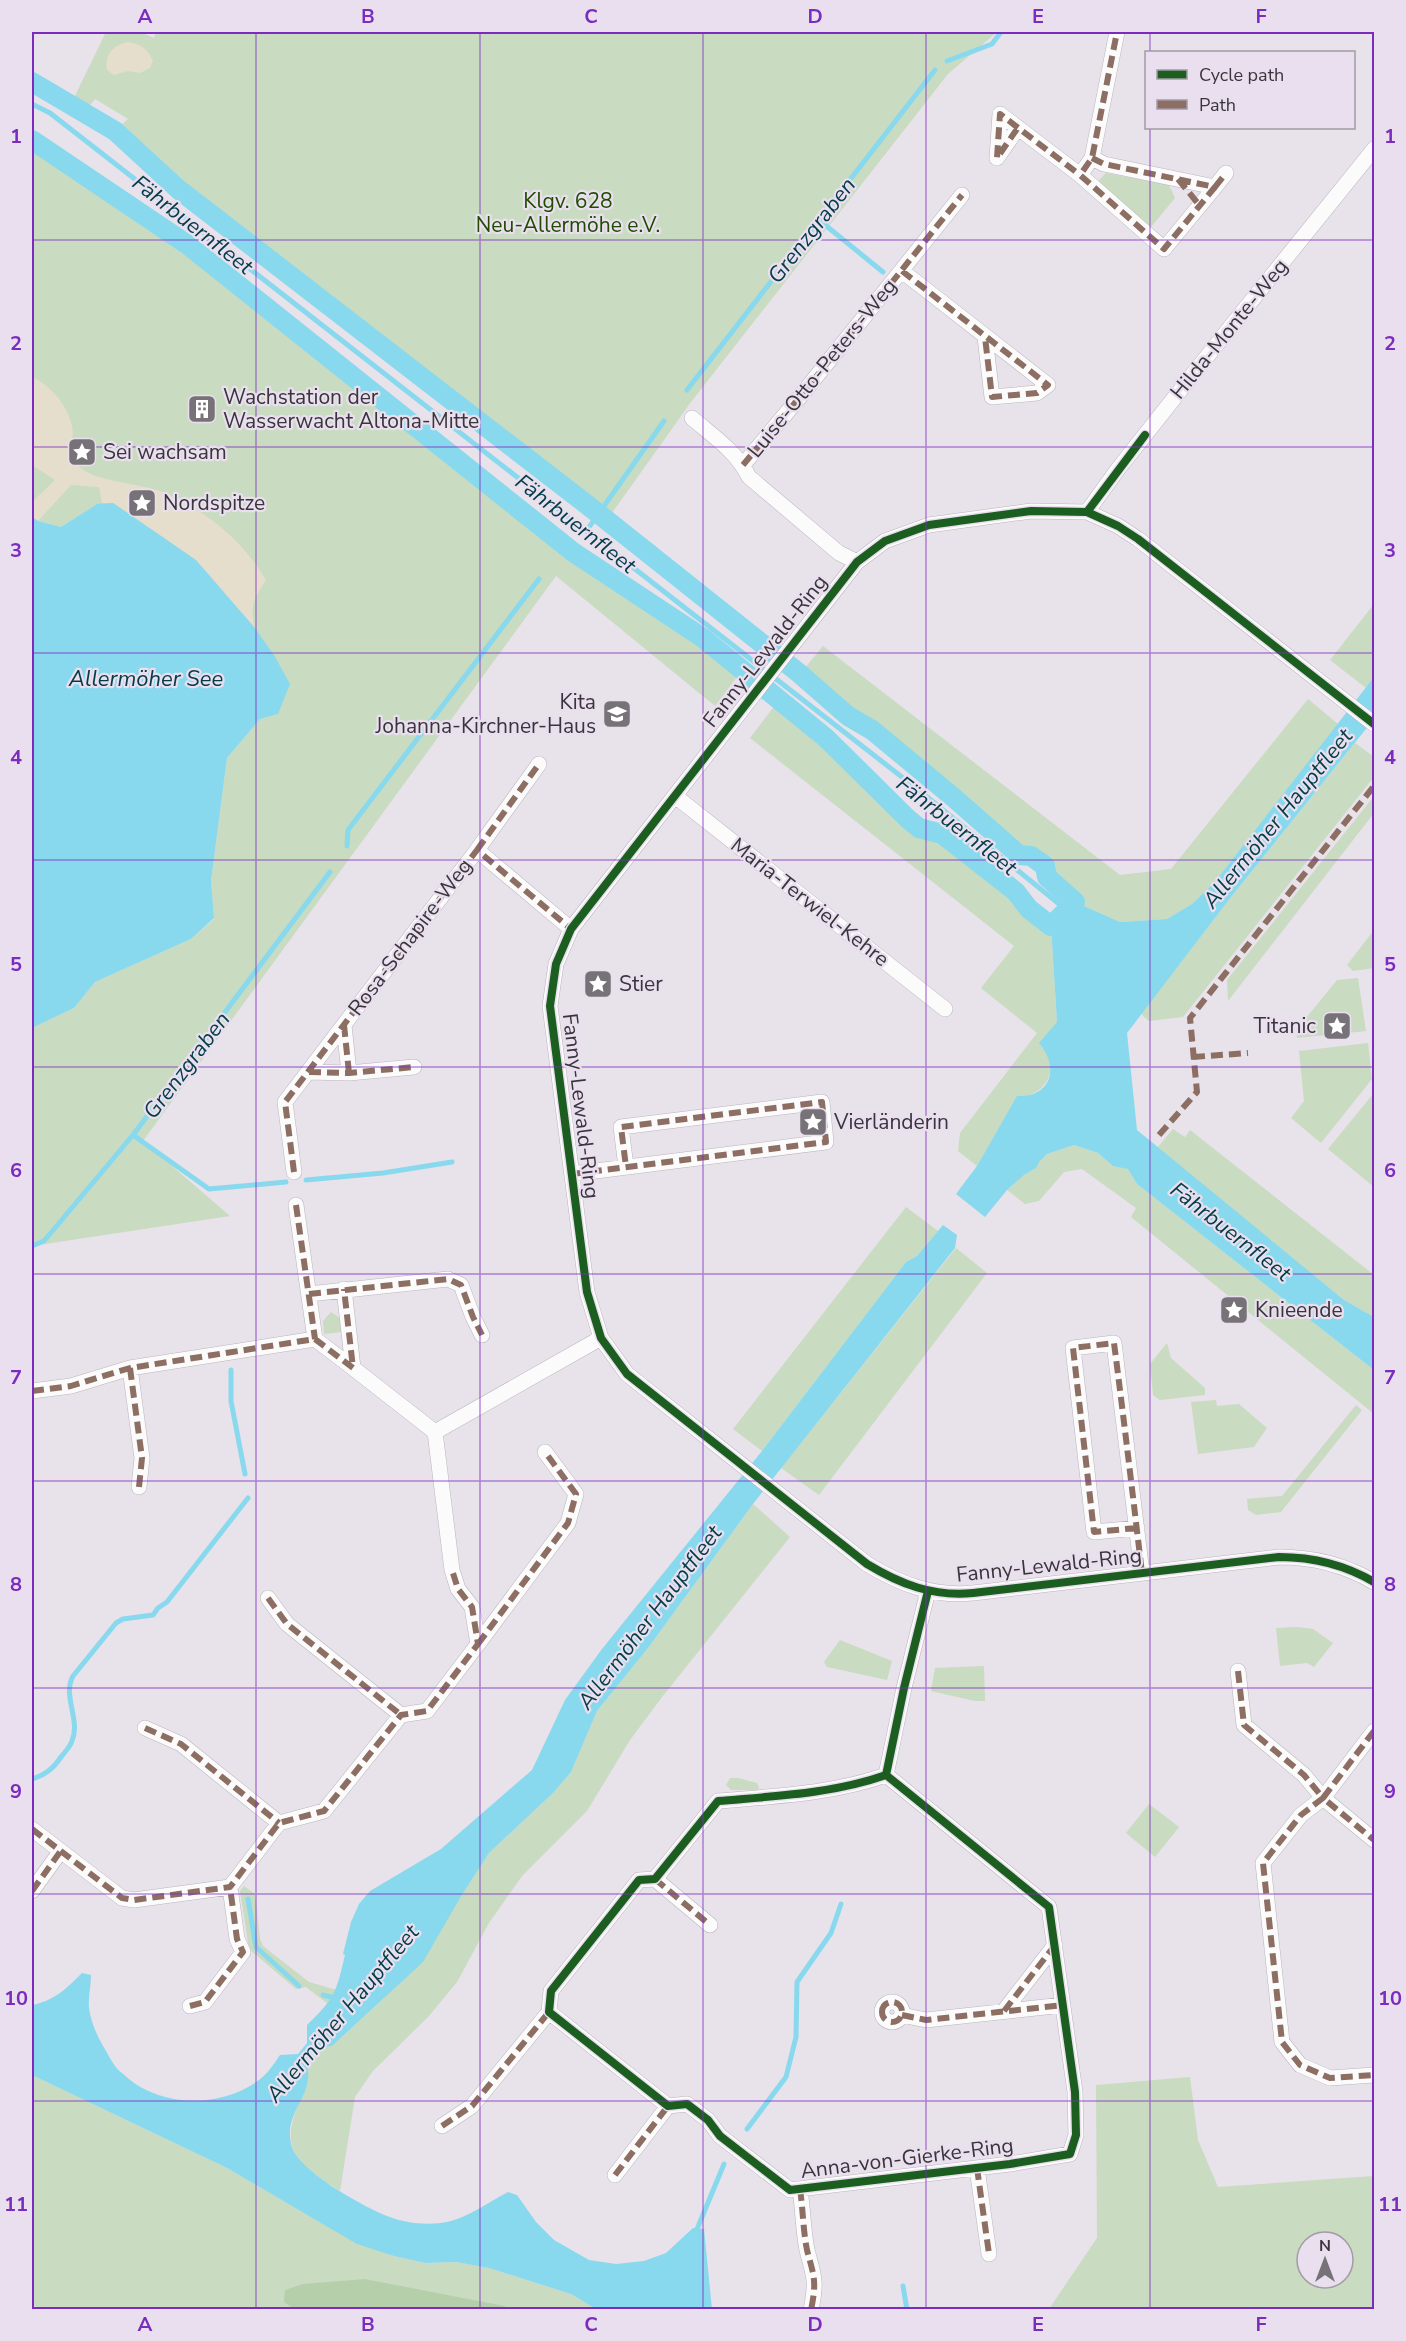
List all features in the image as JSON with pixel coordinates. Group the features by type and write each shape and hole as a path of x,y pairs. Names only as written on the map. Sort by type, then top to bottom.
{"street":[{"path":"1080,175 1092,158 1117,32"},
{"path":"1017,129 1080,175 1164,249 1226,173"},
{"name":"Hilda-Monte-Weg","path":"1087,512 1194,373 1374,148"},
{"path":"1092,158 1104,164 1215,187"},
{"path":"1178,179 1200,206"},
{"name":"Luise-Otto-Peters-Weg","path":"743,465 962,195"},
{"name":"Luise-Otto-Peters-Weg","path":"902,271 1048,385 1037,393 992,397 985,337"},
{"path":"692,418 729,449 743,465 748,477 840,553 857,562"},
{"name":"Fanny-Lewald-Ring","path":"1374,724 1138,539 1118,526 1087,512 1012,513 929,525 885,541 857,562 571,929 556,964 550,1006 587,1292 601,1338 627,1374 867,1564 894,1580 928,1591 972,1593 1265,1558 1293,1557 1334,1564 1374,1582"},
{"name":"Rosa-Schapire-Weg","path":"294,1172 285,1102 477,850 539,764"},
{"name":"Maria-Terwiel-Kehre","path":"675,796 945,1009"},
{"name":"Rosa-Schapire-Weg","path":"477,850 571,929"},
{"name":"Rosa-Schapire-Weg","path":"344,1025 349,1073"},
{"path":"309,1071 349,1073 414,1067"},
{"path":"572,1174 826,1142 822,1102 621,1127 626,1167"},
{"path":"296,1205 315,1339 435,1432 452,1570 458,1589 472,1607 478,1644"},
{"path":"309,1294 448,1279 461,1285 482,1335"},
{"path":"344,1289 353,1368"},
{"path":"435,1432 601,1338"},
{"path":"32,1391 71,1386 130,1368 315,1339"},
{"path":"1137,1528 1094,1532 1073,1348 1114,1343 1137,1528 1142,1573"},
{"path":"130,1368 142,1458 139,1487"},
{"path":"32,1829 122,1898 134,1900 230,1887 279,1823 324,1811 401,1715 427,1711 568,1523 576,1494 545,1452"},
{"path":"654,1879 718,1802 816,1792 859,1785 886,1775 904,1688 928,1591"},
{"path":"268,1598 286,1624 401,1715"},
{"path":"1238,1671 1244,1725 1304,1775 1323,1798 1374,1840"},
{"path":"145,1728 181,1744 279,1823"},
{"path":"1374,1731 1323,1798 1301,1815 1263,1863 1282,2042 1300,2065 1330,2078 1374,2075"},
{"name":"Anna-von-Gierke-Ring","path":"549,2012 668,2106 687,2104 708,2120 720,2136 790,2190 977,2168 1070,2154 1076,2135 1075,2092 1049,1907 886,1775"},
{"path":"32,1891 60,1852"},
{"path":"442,2126 472,2106 549,2012 551,1992 639,1880 654,1879 710,1925"},
{"path":"190,2006 205,2002 243,1952 237,1939 230,1887"},
{"path":"1004,2011 1055,1945"},
{"path":"902,2015 927,2020 1063,2005"},
{"path":"615,2175 668,2106"},
{"name":"Anna-von-Gierke-Ring","path":"977,2168 989,2254"},
{"name":"Anna-von-Gierke-Ring","path":"800,2189 807,2249 814,2269 816,2287 812,2310"}],"green space":[{"name":"Klgv. 628 Neu-Allermöhe e.V.","path":"106,32 140,32 154,38 156,32 997,32 948,74 691,402 607,520 178,189 115,131 128,119 95,99 87,109 82,111 71,104"},
{"path":"32,140 188,245 573,552 703,638 743,669 715,706 556,576 143,1141 230,1216 32,1246 32,1028 74,1008 95,982 191,939 214,919 211,881 227,758 260,719 278,714 274,655 255,628 196,560 97,504 61,527 38,521 32,517"},
{"path":"1106,173 1169,185 1175,198 1151,227 1101,185 1099,180"},
{"path":"1374,604 1374,677 1366,688 1330,660"},
{"path":"823,646 1120,875 1171,869 1308,699 1338,724 1214,883 1192,904 1167,919 1120,922 1075,902 1047,877 1045,866 1031,856 1019,855 872,730 848,716 800,674"},
{"path":"779,700 826,738 908,819 919,828 942,834 1016,892 1029,909 1051,926 1057,1022 1047,1052 1050,1061 1049,1076 1046,1083 1034,1093 1017,1097 977,1166 958,1151 960,1133 1037,1033 981,988 1014,946 750,738"},
{"path":"1355,743 1374,757 1374,777 1183,1017 1149,1021 1141,1014 1231,897"},
{"path":"1374,796 1374,813 1228,1001 1227,980"},
{"path":"1374,930 1374,968 1353,971 1347,965"},
{"path":"1358,978 1366,1031 1297,1038 1297,1029 1337,980"},
{"path":"1368,1043 1372,1079 1321,1143 1291,1118 1304,1101 1299,1051"},
{"path":"1373,1094 1374,1105 1374,1187 1328,1149"},
{"path":"1173,1129 1185,1137 1190,1130 1374,1275 1374,1317 1344,1300 1162,1152 1158,1147"},
{"path":"1074,1145 1098,1153 1113,1166 1128,1168 1137,1184 1374,1370 1374,1414 1131,1217 1136,1208 1082,1169 1064,1172 1039,1201 1025,1204 1007,1190 1036,1168 1047,1154"},
{"path":"906,1207 938,1231 917,1256 906,1262 762,1451 733,1429"},
{"path":"956,1248 987,1273 819,1495 781,1468"},
{"path":"331,1312 340,1318 342,1332 324,1334 323,1321"},
{"path":"1167,1343 1171,1358 1205,1388 1205,1395 1160,1400 1153,1395 1150,1364"},
{"path":"1216,1400 1217,1406 1239,1404 1267,1428 1254,1447 1198,1454 1191,1402"},
{"path":"1356,1405 1362,1410 1281,1512 1256,1515 1248,1510 1247,1499 1282,1496"},
{"path":"753,1504 790,1537 630,1740 587,1811 522,1876 489,1923 457,1982 429,2016 373,2071 355,2097 340,2191 306,2167 298,2159 293,2149 292,2124 306,2085 307,2060 316,2049 332,2046 383,1999 460,1898 489,1853 554,1792 571,1772 597,1711 648,1648"},
{"path":"1276,1628 1313,1629 1333,1643 1314,1667 1307,1663 1280,1666"},
{"path":"840,1640 892,1661 887,1680 827,1667 824,1662"},
{"path":"984,1666 985,1701 975,1701 931,1691 935,1668"},
{"path":"730,1778 757,1783 759,1788 757,1790 731,1790 726,1785"},
{"path":"1149,1804 1179,1827 1155,1857 1126,1833"},
{"path":"244,1886 255,1894 260,1939 263,1946 309,1982 337,1990 328,2004 306,1987 296,1989 249,1949 240,1891"},
{"path":"32,2075 227,2168 301,2211 394,2256 425,2263 456,2262 489,2268 571,2294 596,2309 42,2309 32,2305"},
{"path":"1190,2077 1198,2140 1218,2187 1374,2176 1374,2309 1049,2309 1097,2238 1096,2085"},
{"path":"365,2279 504,2306 509,2309 294,2309 284,2302 285,2290 303,2284"}],"sand":[{"path":"128,42 144,48 153,61 150,68 140,73 128,71 114,75 107,70 108,55 114,48"},
{"name":"Nordspitze","path":"32,377 46,385 66,410 73,430 71,459 81,468 100,477 157,490 189,505 219,526 245,551 266,580 254,603 252,614 255,628 196,560 113,503 102,503 99,487 71,485 38,521 32,517 32,502 55,480 32,465"}],"water":[{"name":"Allermöher See","path":"113,503 196,560 255,628 274,655 290,684 278,714 260,719 227,758 211,881 214,918 191,939 95,982 74,1008 32,1028 32,517 38,521 61,527 97,504"},
{"name":"Allermöher Hauptfleet","path":"1374,677 1374,719 1231,897 1127,1033 1137,1130 1344,1300 1374,1317 1374,1370 1137,1184 1128,1169 1113,1166 1098,1153 1074,1145 1047,1154 1036,1168 1007,1190 985,1217 956,1194 977,1166 1017,1096 1038,1092 1049,1079 1049,1062 1039,1043 1057,1022 1051,926 1075,902 1120,922 1167,919 1192,904 1214,883"},
{"name":"Allermöher Hauptfleet","path":"943,1225 957,1235 955,1248 753,1504 648,1648 597,1711 571,1772 554,1792 489,1853 423,1962 332,2046 316,2049 307,2060 306,2087 290,2127 292,2147 307,2167 349,2197 400,2220 428,2224 450,2221 467,2215 508,2192 517,2195 536,2222 554,2240 589,2260 616,2264 644,2261 666,2253 693,2228 704,2229 712,2309 596,2309 571,2294 489,2268 456,2262 425,2263 357,2244 227,2168 32,2075 32,2005 54,1997 82,1973 91,1975 90,2014 98,2036 111,2060 119,2071 137,2085 153,2093 189,2100 208,2100 226,2096 259,2080 280,2055 298,2054 307,2043 307,2025 329,2001 336,1987 351,1922 359,1904 370,1891 441,1849 532,1770 565,1700 602,1649 762,1451 906,1262 917,1256"}],"waterway":[{"name":"Grenzgraben","path":"947,61 992,44 1001,32"},
{"name":"Grenzgraben","path":"687,390 935,70"},
{"path":"32,82 115,131 178,189 599,514 800,674 848,716 872,730 1019,855 1031,856 1045,866 1047,877 1075,902 1051,926 1029,909 1016,892 942,834 919,828 908,819 826,738 703,638 573,552 188,245 32,140"},
{"name":"Fährbuernfleet","path":"32,104 50,113 916,788 1069,912"},
{"path":"819,220 883,272"},
{"name":"Grenzgraben","path":"587,530 664,421"},
{"name":"Grenzgraben","path":"347,846 348,830 539,579"},
{"name":"Grenzgraben","path":"32,1246 44,1241 133,1135 330,872"},
{"path":"133,1135 209,1189 286,1182"},
{"path":"306,1180 383,1173 452,1162"},
{"path":"231,1370 231,1401 245,1474"},
{"path":"32,1779 52,1768 72,1741 74,1725 69,1692 73,1676 116,1623 123,1619 153,1615 167,1602 248,1498"},
{"path":"248,1899 256,1947 299,1986"},
{"path":"747,2129 786,2077 796,2037 797,1982 831,1933 841,1904"},
{"name":"Allermöher Hauptfleet","path":"323,1995 339,1999"},
{"path":"695,2234 724,2164"},
{"path":"903,2286 907,2310"}],"marked path":[{"path":"1092,158 1104,164 1215,187 1164,249 1080,175 1092,158 1117,32"},
{"path":"1017,129 997,158 1000,114 1080,175"},
{"path":"1215,187 1226,173"},
{"path":"1178,179 1200,206"},
{"path":"743,465 962,195"},
{"path":"902,271 1048,385 1037,393 992,397 985,337"},
{"path":"477,850 539,764"},
{"path":"1159,1135 1197,1092 1190,1018 1374,786"},
{"path":"294,1172 285,1102 477,850 571,929"},
{"path":"344,1025 349,1073"},
{"path":"1193,1057 1248,1053"},
{"path":"309,1072 349,1073 414,1067"},
{"path":"572,1174 826,1142 822,1102 621,1127 626,1167"},
{"path":"296,1205 315,1339"},
{"path":"309,1294 448,1279 461,1285 482,1335"},
{"path":"32,1391 71,1386 130,1368 315,1339 353,1368 344,1289"},
{"path":"1137,1528 1094,1532 1073,1348 1114,1343 1139,1544 1142,1573"},
{"path":"130,1368 142,1458 139,1487"},
{"path":"478,1644 568,1523 576,1494 545,1452"},
{"path":"32,1829 122,1898 134,1900 230,1887 279,1823 324,1811 401,1715 427,1711 478,1644 472,1607 458,1589 452,1570"},
{"path":"268,1598 287,1624 401,1715"},
{"path":"1238,1671 1244,1725 1304,1775 1323,1798 1301,1815 1263,1863 1282,2042 1300,2065 1330,2078 1374,2075"},
{"path":"145,1728 181,1744 279,1823"},
{"path":"1374,1731 1323,1798 1374,1840"},
{"path":"32,1891 60,1852"},
{"path":"655,1879 710,1925"},
{"path":"190,2006 205,2002 243,1952 237,1939 230,1887"},
{"path":"1004,2011 1055,1945"},
{"path":"888,2002 896,2002 902,2008 902,2012 902,2016 896,2022 888,2022 882,2016 882,2008 888,2002"},
{"path":"902,2015 926,2020 1063,2005"},
{"path":"442,2126 472,2106 549,2012"},
{"path":"615,2175 668,2106"},
{"path":"977,2168 989,2254"},
{"path":"800,2189 806,2242 814,2279 811,2310"}],"cycle path":[{"path":"1087,512 1145,435"},
{"path":"1374,724 1138,539 1118,526 1087,512 1031,511 929,525 885,541 857,562 571,929 556,964 550,1006 587,1292 601,1338 627,1374 867,1564 892,1578 917,1588 958,1594 1279,1557 1329,1563 1374,1582"},
{"path":"886,1775 824,1790 718,1801 655,1879 639,1880 551,1991 549,2012 668,2106 687,2104 708,2120 720,2136 790,2190 1010,2164 1070,2154 1076,2135 1075,2092 1049,1907 886,1775 904,1688 928,1591"}],"place":[{"name":"Wachstation der Wasserwacht Altona-Mitte","path":"202,409"},
{"name":"Sei wachsam","path":"82,452"},
{"name":"Nordspitze","path":"142,503"},
{"name":"Kita Johanna-Kirchner-Haus","path":"617,714"},
{"name":"Stier","path":"598,984"},
{"name":"Titanic","path":"1337,1026"},
{"name":"Vierländerin","path":"813,1122"},
{"name":"Knieende","path":"1234,1310"}]}
